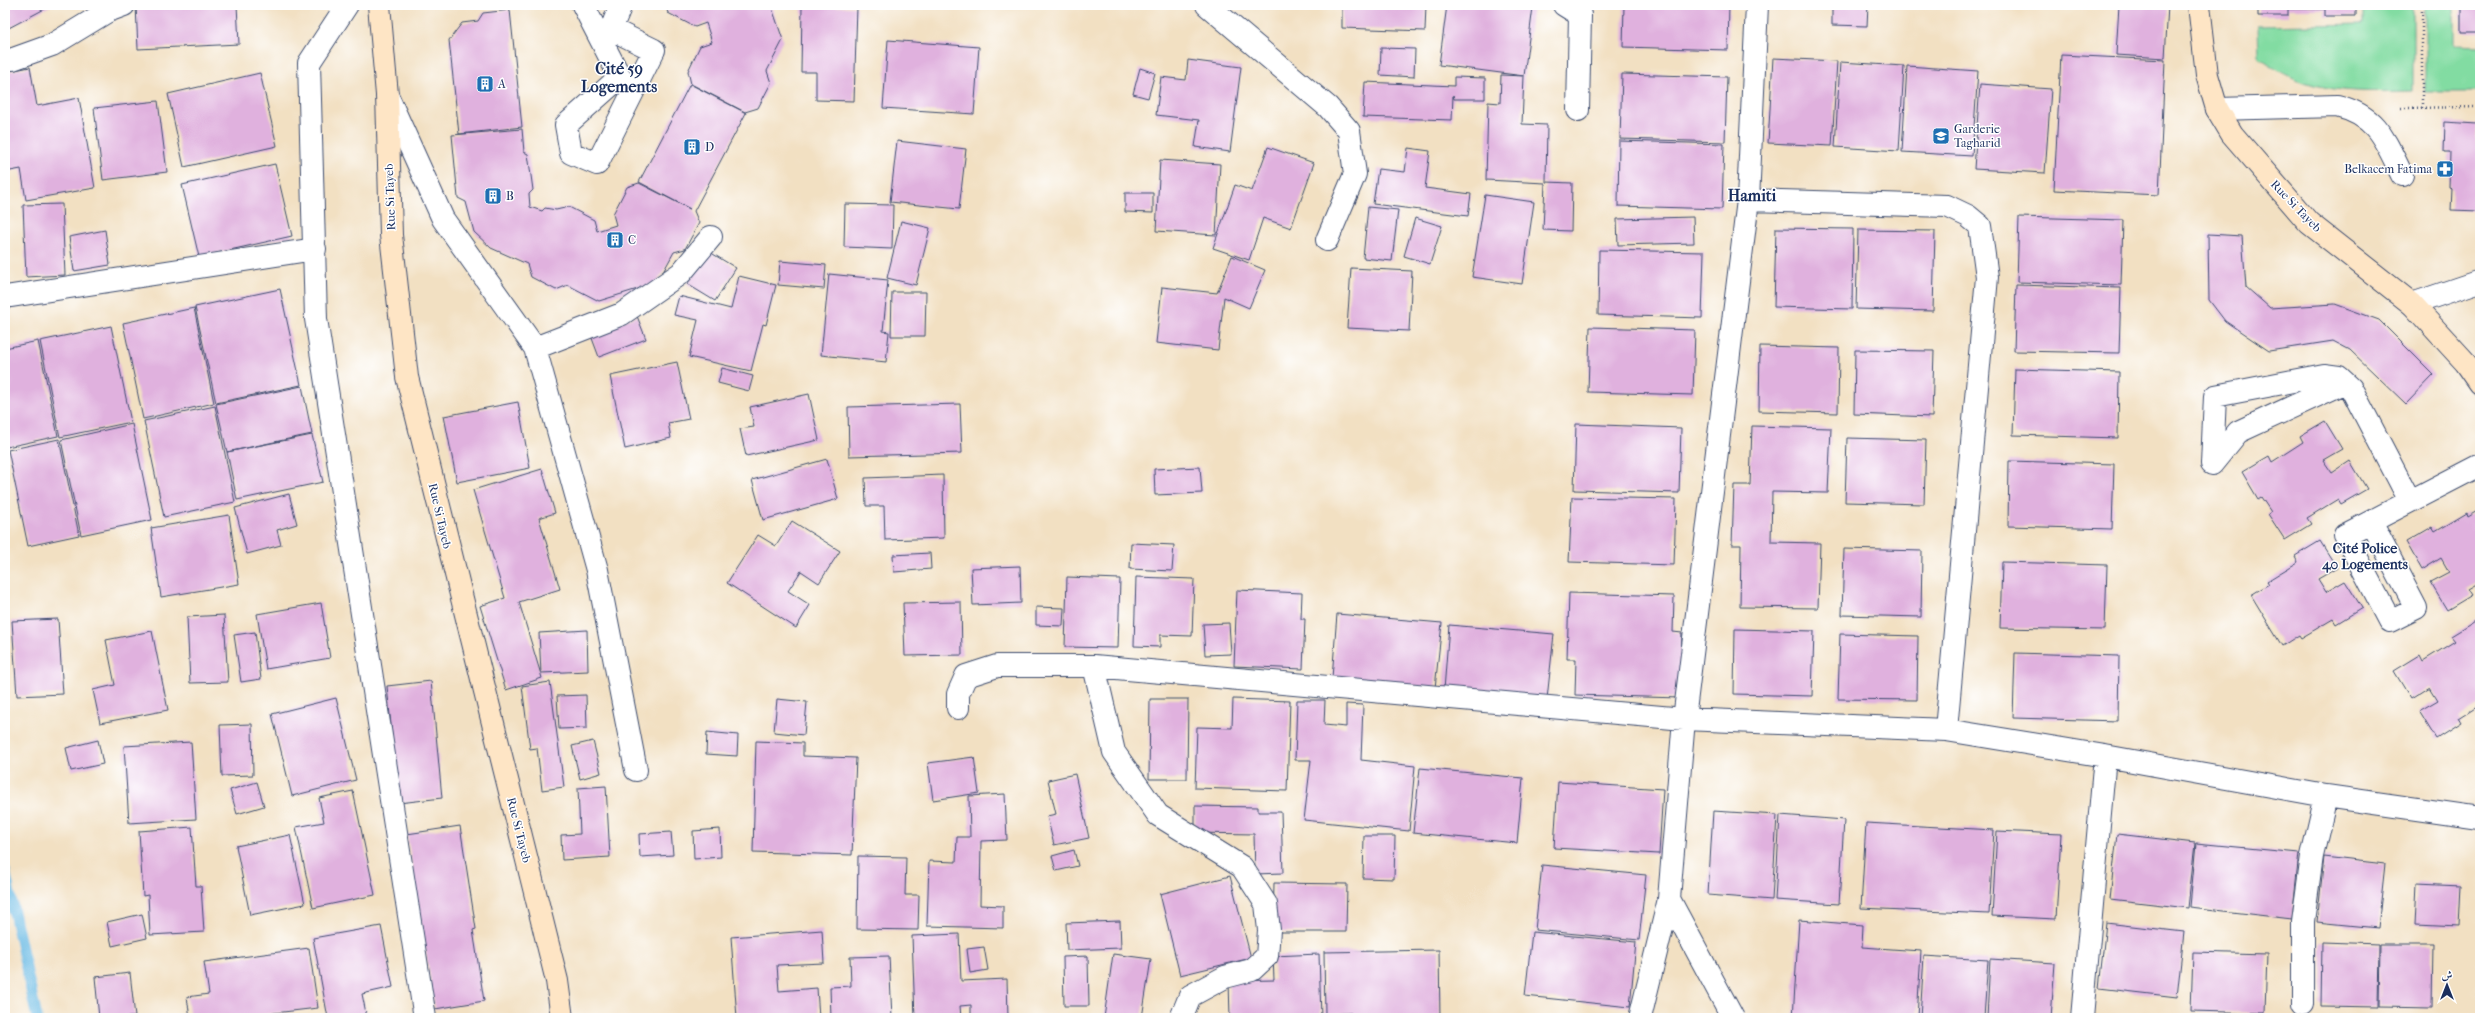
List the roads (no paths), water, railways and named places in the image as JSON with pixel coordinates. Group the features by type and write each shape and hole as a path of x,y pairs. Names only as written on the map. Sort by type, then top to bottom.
{"main road":[{"name":"Rue Si Tayeb","path":"379,5 387,95 391,235 407,378 557,981 562,1018"},
{"name":"Rue Si Tayeb","path":"2199,5 2207,75 2218,109 2232,134 2249,157 2309,223 2412,304 2466,363 2480,383"}],"street":[{"path":"347,5 309,63 316,319 424,1018"},
{"path":"583,5 620,77 566,125 571,153 597,164 654,50 611,29 620,5"},
{"path":"1207,5 1328,107 1349,131 1354,174 1327,240"},
{"path":"1564,5 1580,15 1578,110"},
{"path":"1640,1018 1669,898 1684,719 1748,200 1757,5"},
{"path":"13,59 52,45 112,7"},
{"path":"387,95 443,219 535,348 596,570 636,770"},
{"path":"2218,109 2337,106 2350,109 2362,114 2380,132 2402,175"},
{"path":"1748,200 1947,206 1968,216 1980,226 1987,277 1946,730"},
{"path":"535,348 622,314 681,273 711,237"},
{"path":"5,297 314,249"},
{"path":"2412,304 2480,281"},
{"path":"2344,382 2238,432 2212,464 2215,396 2324,375 2339,378 2344,382 2351,388 2410,501"},
{"path":"2371,522 2480,465"},
{"path":"958,708 958,694 966,676 997,666 1094,666 1684,719 1946,730 2105,756 2326,796 2480,818"},
{"path":"1094,666 1114,752 1146,799 1158,815 1242,867 1266,904 1269,930 1267,956 1252,970 1224,977 1190,996 1181,1018"},
{"path":"2082,1018 2105,756"},
{"path":"2303,1004 2303,921 2312,856 2326,796"},
{"path":"1669,898 1733,1018"}],"waterway":[{"path":"5,871 37,1018"}],"place":[{"name":"A","path":"485,84"},
{"name":"Garderie Tagharid","path":"1941,136"},
{"name":"D","path":"692,147"},
{"name":"Belkacem Fatima","path":"2445,169"},
{"name":"B","path":"493,196"},
{"name":"C","path":"615,240"}],"district":[{"name":"Cité 59 Logements","path":"619,77"},
{"name":"Hamiti","path":"1752,195"},
{"name":"Cité Police 40 Logements","path":"2365,556"}]}
